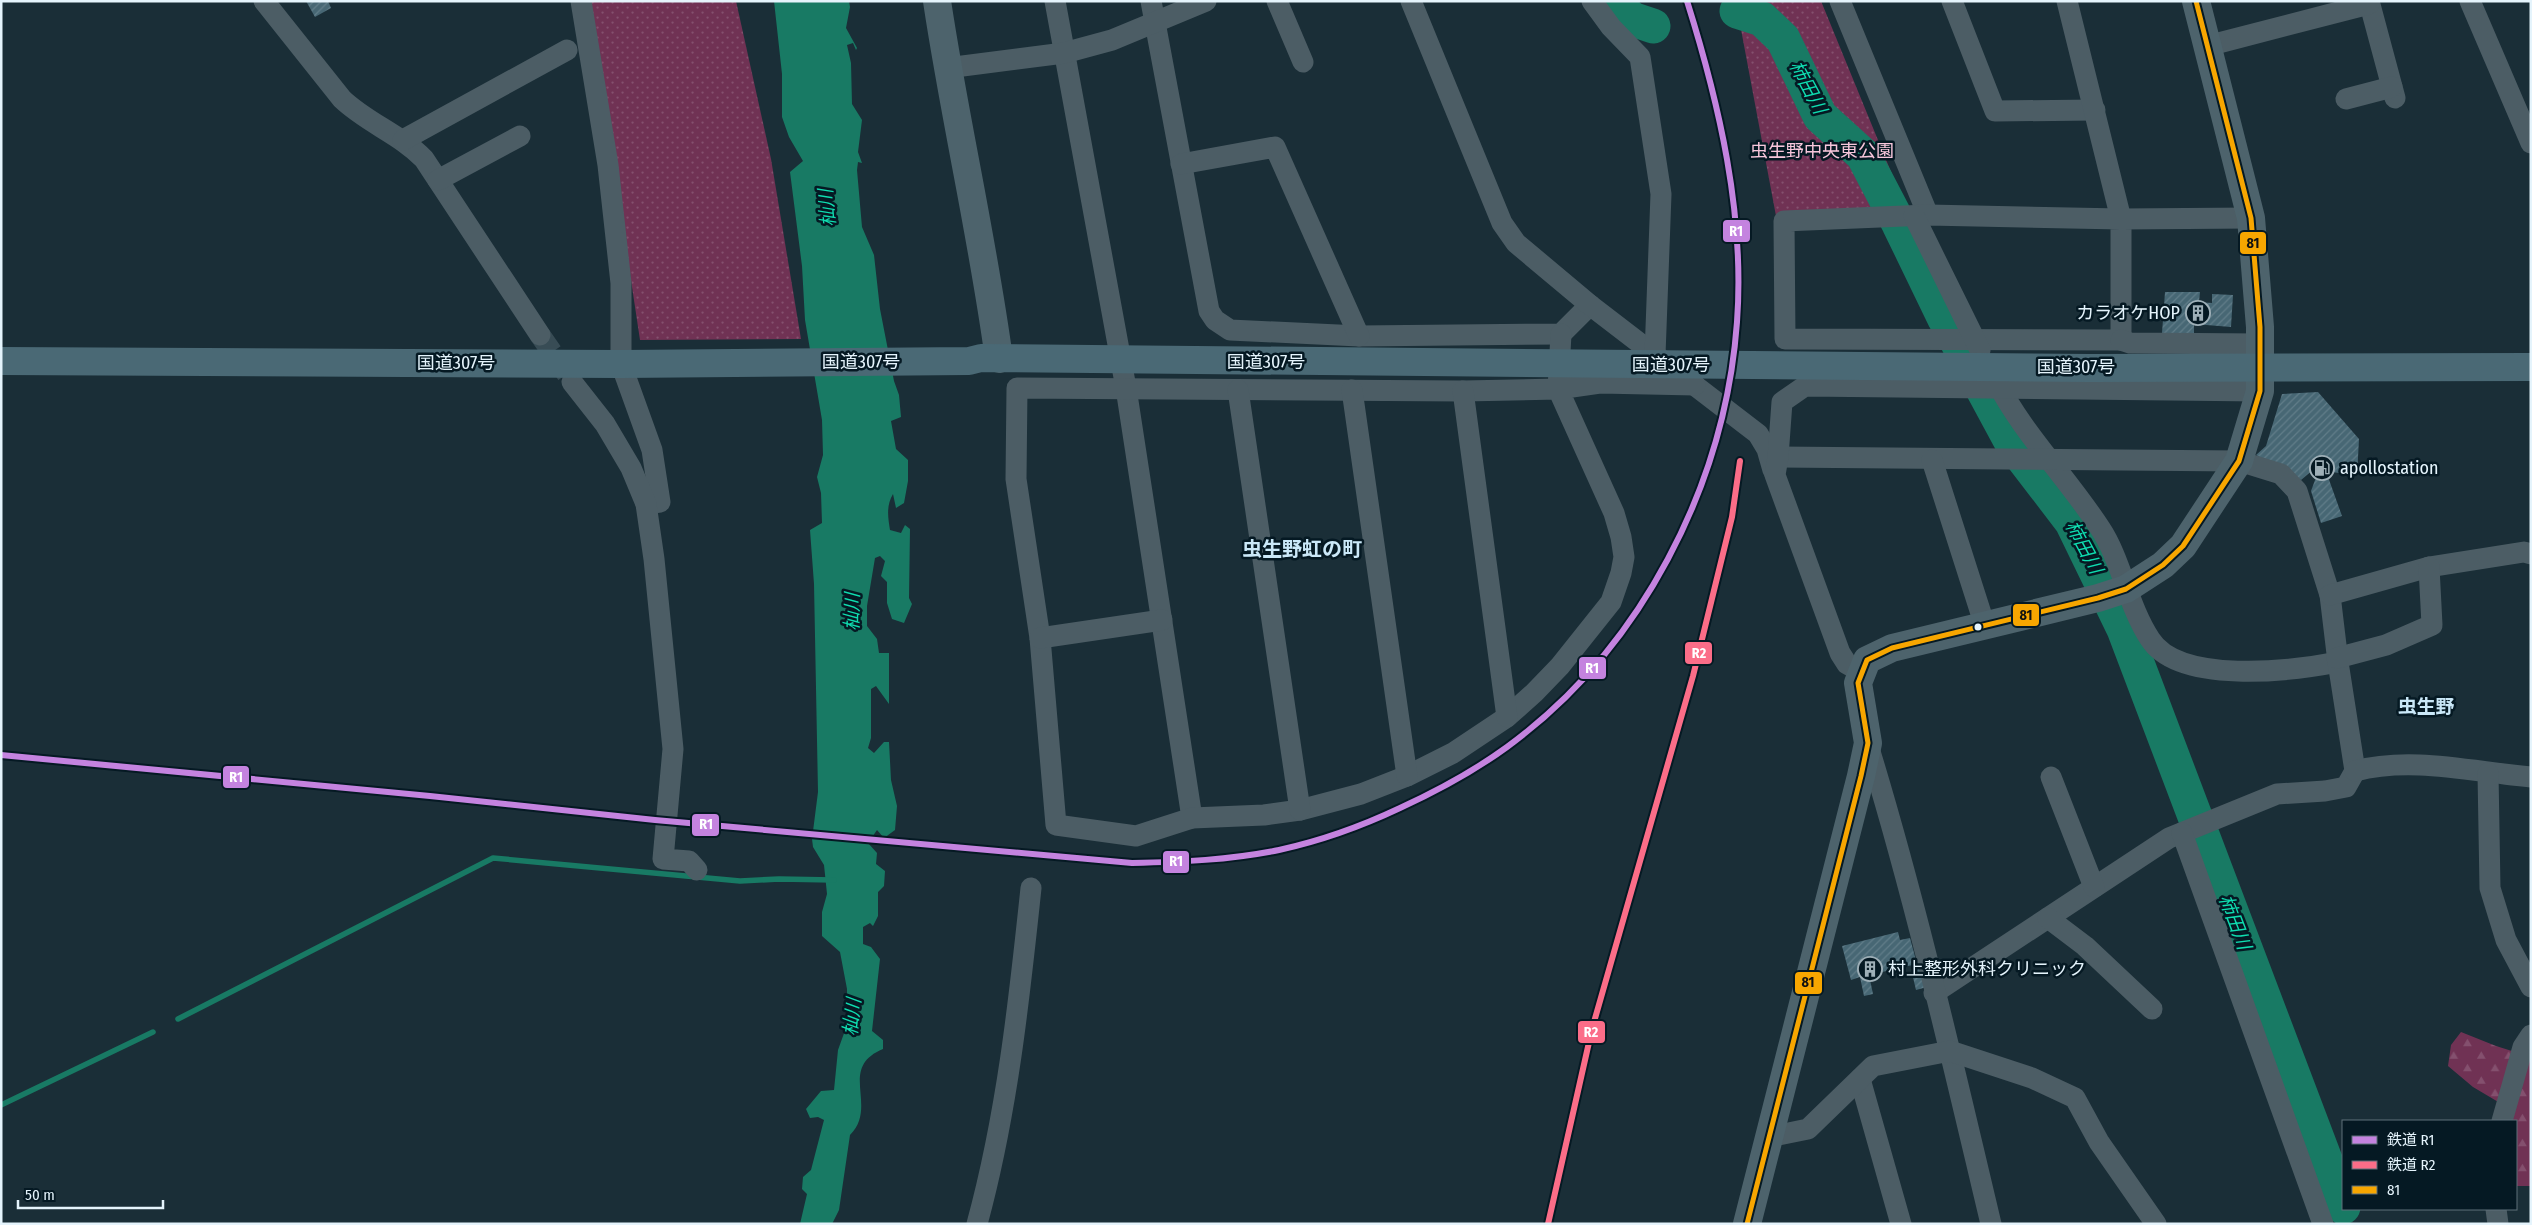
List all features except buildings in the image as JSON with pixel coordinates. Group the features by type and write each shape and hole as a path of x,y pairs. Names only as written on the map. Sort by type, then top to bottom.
{"highway":[{"name":"国道307号","path":"1,361 632,364 1010,359 2089,368 2531,367"}],"street":[{"path":"264,1 342,99 356,112 403,140 424,159 540,335"},
{"path":"581,1 608,166 632,364 652,450 660,502 646,504"},
{"path":"937,1 947,68 992,303 1010,359"},
{"path":"1054,1 1126,388 1192,818"},
{"path":"1151,1 1209,311 1215,320 1230,330 1359,336 1561,334"},
{"path":"947,68 1064,53 1112,40 1206,1"},
{"path":"1277,1 1303,62"},
{"path":"1412,1 1502,223 1516,243 1590,305 1758,434 1776,466 1840,653 1848,664 1861,672"},
{"path":"1592,1 1611,28 1640,57 1661,194 1654,355"},
{"path":"1840,1 1918,216 1997,389 2045,460 2105,534 2115,592 2157,649 2180,661 2220,670 2252,672 2280,672 2337,660 2386,645 2432,625 2429,567"},
{"path":"1952,1 1996,111 2095,110"},
{"path":"2067,1 2121,219 2121,340"},
{"path":"1991,1224 1950,1051 1868,743 1858,682 1861,672 1873,655 1892,648 2115,592 2163,565 2183,546 2239,461 2260,367 2251,218 2196,1"},
{"path":"2470,1 2531,143"},
{"path":"2207,46 2369,3 2393,93 2346,99"},
{"path":"403,140 567,50"},
{"path":"438,180 520,136"},
{"path":"1181,164 1275,147 1359,336"},
{"path":"2251,218 2121,219 1918,216 1784,221 1785,339 1974,338 2121,340 2130,344 2260,367"},
{"path":"1590,305 1561,334 1558,389 1614,513 1624,556 1621,573 1611,602 1560,666 1507,717 1453,753 1407,776 1361,794 1300,810 1264,815 1192,818 1136,836 1056,825 1040,638 1016,479 1017,388 1463,391 1558,389 1600,383 1695,385"},
{"path":"1776,466 1782,402 1805,386 1997,389 2260,367"},
{"path":"572,382 605,424 631,468 646,504 654,559 673,749 663,859 689,861 697,870"},
{"path":"1238,390 1300,810"},
{"path":"1352,390 1407,776"},
{"path":"1463,391 1507,717"},
{"path":"1776,466 2009,459 2239,461 2280,474 2298,491 2330,595 2337,660 2355,771 2346,787 2325,791 2277,794 2169,838 1934,993"},
{"path":"1932,460 1985,626"},
{"path":"2330,595 2429,567 2524,552 2531,554"},
{"path":"1040,638 1162,620"},
{"path":"1747,1224 1868,743"},
{"path":"2355,771 2372,766 2452,766 2488,773 2531,777"},
{"path":"2488,773 2490,888 2506,940 2531,987"},
{"path":"2051,777 2094,888"},
{"path":"2182,833 2323,1224"},
{"path":"977,1224 994,1158 1005,1097 1031,888"},
{"path":"2048,918 2085,946 2152,1009"},
{"path":"2502,1120 2523,1047 2531,1035"},
{"path":"1769,1137 1808,1128 1873,1066 1950,1051 2032,1078 2075,1098 2099,1142 2156,1224"},
{"path":"1860,1078 1901,1224"},
{"path":"2496,1210 2498,1224"}],"green space":[{"path":"589,1 736,1 771,159 801,339 640,340"},
{"name":"虫生野中央東公園","path":"1759,1 1821,1 1905,206 1776,216 1740,24 1760,7"},
{"path":"2461,1032 2531,1057 2531,1186 2517,1186 2517,1120 2501,1120 2500,1103 2473,1087 2448,1066 2451,1045"}],"water":[{"name":"杣川","path":"774,1 849,1 850,7 846,28 857,48 856,50 853,43 847,45 851,63 852,104 862,120 858,152 862,163 858,162 857,170 862,227 874,255 880,309 894,381 899,395 901,417 891,421 896,449 908,460 908,481 904,503 896,508 893,494 888,507 888,516 890,530 901,533 905,525 910,529 909,598 912,604 904,623 892,619 887,603 887,582 881,576 885,561 880,556 875,558 867,606 867,626 877,639 879,653 889,653 889,704 876,686 871,689 871,738 868,748 874,753 884,742 889,742 891,780 897,806 895,830 884,838 877,830 868,843 877,853 876,864 885,871 884,886 878,892 878,916 873,926 870,923 863,927 863,944 871,947 880,959 872,1031 883,1040 883,1049 870,1057 863,1066 860,1077 861,1112 858,1124 850,1135 839,1210 832,1224 800,1224 807,1194 802,1189 803,1177 811,1170 824,1120 818,1117 810,1118 806,1109 821,1091 834,1090 838,1050 847,1025 847,989 840,952 822,936 822,912 827,894 824,865 813,847 812,839 818,792 814,584 810,530 822,523 821,493 817,477 823,455 822,420 805,320 802,266 790,172 803,161 789,137 782,117 782,74"}],"waterway":[{"name":"柿田川","path":"1612,1 1632,19 1653,26"},
{"name":"柿田川","path":"1737,11 1762,19 1783,39 1820,116 1863,155 1945,319 2013,445 2072,522 2124,629 2342,1204"},
{"path":"178,1019 493,858 740,881 779,879 834,880"},
{"path":"1,1105 153,1032"}],"tunnel":[{"path":"540,335 567,374"}],"rail line":[{"name":"R1","path":"1,755 430,796 655,820 1132,863 1206,860 1279,850 1325,838 1386,815 1441,788 1482,764 1507,747 1555,707 1598,662 1635,613 1668,559 1694,503 1715,444 1729,383 1737,322 1738,281 1737,241 1727,159 1709,79 1687,1"},
{"name":"R2","path":"1548,1224 1592,1029 1693,676 1732,517 1740,461"}],"transit line":[{"name":"81","path":"1747,1224 1861,776 1868,743 1858,683 1867,660 1892,648 2098,598 2126,589 2163,565 2183,546 2239,461 2260,391 2260,327 2251,218 2196,1"}],"place":[{"name":"カラオケHOP","path":"2198,313"},
{"name":"apollostation","path":"2322,468"},
{"name":"村上整形外科クリニック","path":"1870,969"}],"district":[{"name":"虫生野虹の町","path":"1302,549"},
{"name":"虫生野","path":"2426,706"}]}
